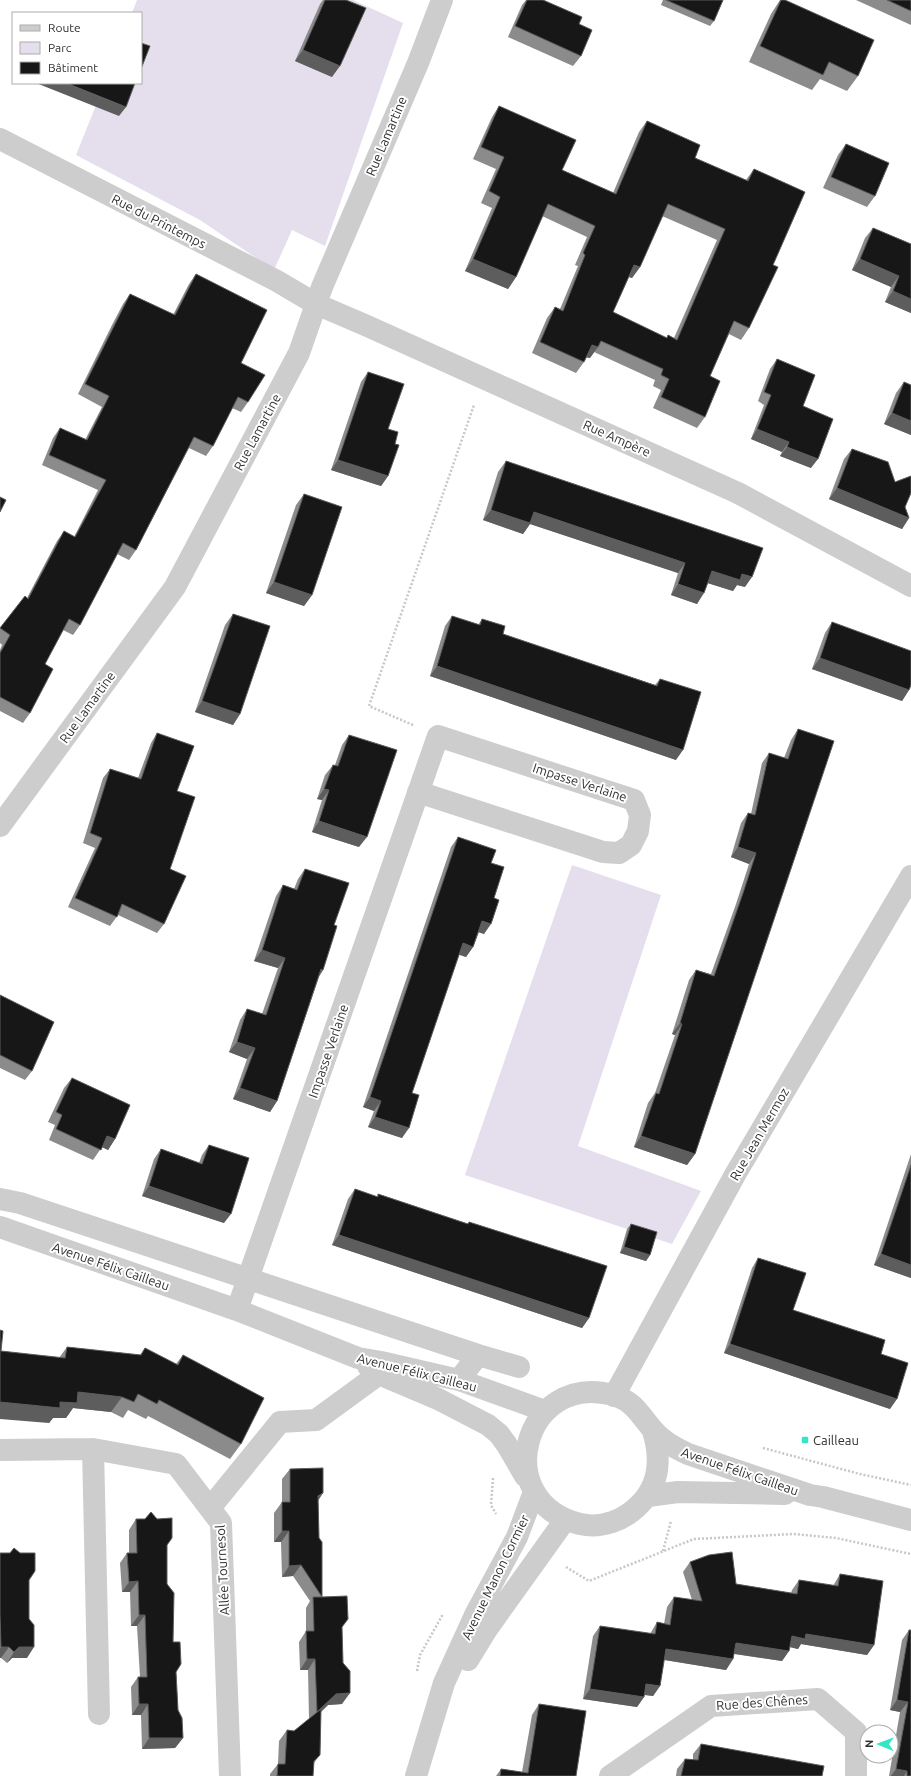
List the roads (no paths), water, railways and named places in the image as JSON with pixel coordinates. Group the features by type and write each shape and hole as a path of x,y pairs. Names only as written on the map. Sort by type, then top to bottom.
{"street":[{"name":"Rue Lamartine","path":"0,826 175,587 298,353 316,304 442,0"},
{"name":"Rue du Printemps","path":"0,139 277,281 316,304"},
{"name":"Rue Ampère","path":"316,304 738,493 911,586"},
{"name":"Impasse Verlaine","path":"237,1310 418,792 438,736 634,800 640,815 638,830 631,845 619,853 603,852 418,792"},
{"name":"Rue Jean Mermoz","path":"614,1396 736,1172 911,876"},
{"path":"0,1199 20,1203 478,1355 519,1367"},
{"name":"Avenue Félix Cailleau","path":"0,1227 237,1310 358,1358 460,1380 545,1411 560,1400 578,1393 596,1392 614,1396 629,1402 640,1412 653,1431 672,1447 688,1454 810,1495 911,1520"},
{"path":"460,1380 478,1355"},
{"path":"358,1358 379,1374 438,1399 488,1425 499,1434 507,1444 534,1492 548,1508 565,1520 588,1526 611,1523 631,1513 648,1496 655,1481 658,1464 658,1448 653,1431"},
{"path":"210,1508 280,1422 316,1420 379,1374"},
{"path":"534,1492 527,1472 526,1450 532,1429 545,1411"},
{"path":"93,1448 99,1714"},
{"name":"Allée Tournesol","path":"0,1450 93,1448 176,1464 221,1523 230,1776"},
{"name":"Avenue Manon Cormier","path":"416,1776 444,1683 475,1615 517,1537 534,1492"},
{"path":"648,1496 678,1492 810,1495"},
{"name":"Avenue Manon Cormier","path":"427,1742 451,1688 487,1628 565,1520"},
{"name":"Rue des Chênes","path":"610,1776 711,1706 818,1699 856,1732 856,1776"}],"place":[{"name":"Cailleau","path":"805,1440"}]}
